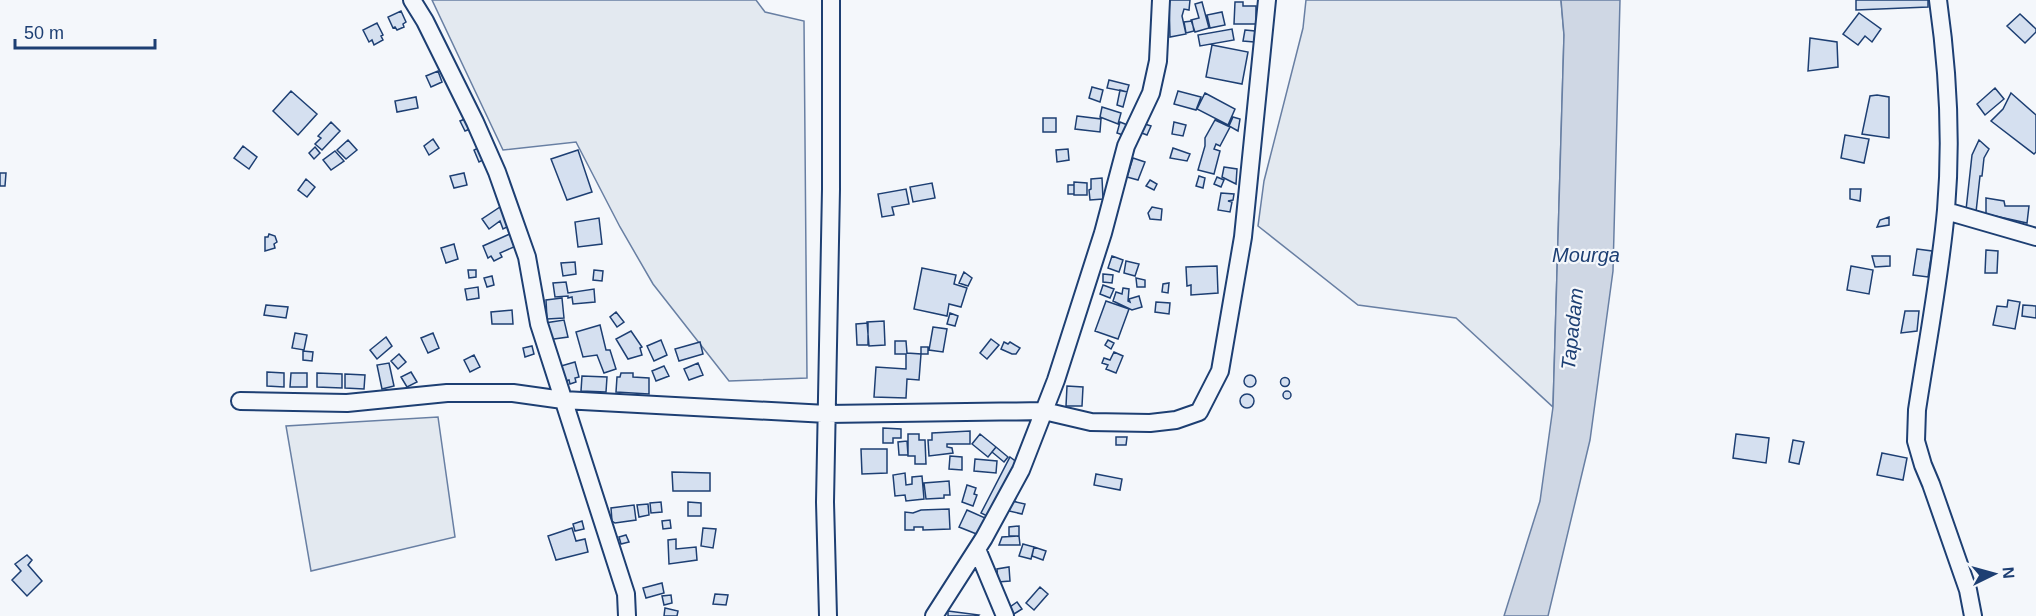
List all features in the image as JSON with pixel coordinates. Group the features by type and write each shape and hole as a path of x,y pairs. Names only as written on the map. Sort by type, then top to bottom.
{"street":[{"path":"412,0 425,21 470,112 497,172 527,257 539,324 626,594 627,616"},
{"path":"828,616 825,502 831,0"},
{"path":"934,616 978,549 1021,470 1056,380 1103,233 1126,146 1151,93 1158,61 1161,0"},
{"path":"240,401 347,403 447,393 513,393 563,400 827,414 1044,411 1091,422 1150,423 1176,420 1199,412 1220,371 1243,237 1267,0"},
{"path":"1938,0 1946,60 1948,124 1946,211 1917,410 1916,441 1968,590 1973,616"},
{"path":"1946,211 2036,237"},
{"path":"978,549 1005,616"}],"shaded area":[{"path":"432,0 756,0 765,12 804,21 807,378 729,381 653,284 620,227 576,142 503,150"},
{"path":"1306,0 1561,0 1564,35 1553,407 1456,318 1358,305 1258,226 1264,181 1303,28"},
{"path":"438,417 455,537 311,571 286,426"}],"water":[{"name":"Mourga","path":"1561,0 1620,0 1613,271 1590,440 1548,616 1504,616 1540,501 1553,407 1564,35"}],"building":[{"path":"1169,0 1190,0 1189,10 1184,9 1182,16 1186,34 1170,37"},
{"path":"1856,0 1928,0 1928,7 1856,10"},
{"path":"1202,2 1209,28 1195,32 1191,20 1199,18 1195,4"},
{"path":"1235,2 1243,2 1243,6 1256,6 1256,24 1234,24"},
{"path":"401,11 406,22 403,24 404,27 397,30 393,28 388,17"},
{"path":"1222,12 1225,25 1210,28 1207,15"},
{"path":"1859,13 1881,29 1872,42 1865,36 1858,45 1843,34"},
{"path":"2020,14 2036,29 2036,32 2025,43 2007,26"},
{"path":"1192,21 1194,31 1186,33 1184,22"},
{"path":"377,23 383,40 374,45 372,40 369,42 363,30"},
{"path":"1232,29 1234,40 1200,46 1198,35"},
{"path":"1245,30 1255,31 1254,42 1243,41"},
{"path":"1810,38 1837,42 1838,67 1808,71"},
{"path":"1212,45 1248,52 1242,84 1206,77"},
{"path":"438,71 442,82 431,87 426,76"},
{"path":"1109,80 1129,85 1127,92 1107,88"},
{"path":"1092,87 1103,90 1100,102 1089,98"},
{"path":"1995,88 2004,99 1985,115 1977,104"},
{"path":"1120,90 1127,92 1123,107 1117,105"},
{"path":"291,91 317,114 298,135 273,111"},
{"path":"1178,91 1201,97 1196,110 1174,104"},
{"path":"1205,93 1235,109 1228,125 1197,109"},
{"path":"2011,93 2036,115 2036,152 2034,154 1991,121 2003,109"},
{"path":"1870,96 1889,97 1889,138 1862,134"},
{"path":"416,97 418,108 397,112 395,101"},
{"path":"1102,107 1121,113 1118,124 1100,117"},
{"path":"1077,116 1101,119 1100,132 1075,129"},
{"path":"470,117 475,127 465,131 460,121"},
{"path":"1233,117 1240,119 1238,131 1229,126"},
{"path":"1043,118 1056,118 1056,132 1043,132"},
{"path":"1215,120 1230,127 1220,146 1216,144 1214,149 1220,151 1214,174 1198,170 1205,138"},
{"path":"331,122 340,131 322,150 315,144 321,138 318,136"},
{"path":"1120,122 1130,126 1126,136 1117,133"},
{"path":"1174,122 1186,125 1183,136 1172,134"},
{"path":"1142,123 1151,126 1147,135 1139,132"},
{"path":"1845,135 1869,139 1864,163 1841,158"},
{"path":"433,139 439,148 429,155 424,146"},
{"path":"348,140 357,150 346,159 337,150"},
{"path":"1979,140 1989,149 1984,158 1982,176 1980,176 1976,212 1966,210 1972,155"},
{"path":"243,146 257,157 249,169 234,158"},
{"path":"482,146 487,158 479,162 474,150"},
{"path":"315,147 320,153 314,159 309,153"},
{"path":"1173,148 1190,154 1187,161 1170,158"},
{"path":"1068,149 1069,160 1057,162 1056,150"},
{"path":"578,150 592,192 567,200 551,159"},
{"path":"335,151 344,161 331,170 323,160"},
{"path":"1133,158 1145,162 1138,180 1127,177"},
{"path":"1224,167 1237,169 1236,184 1222,177"},
{"path":"0,173 6,173 5,186 0,186"},
{"path":"464,173 467,185 454,188 450,176"},
{"path":"1199,176 1205,178 1203,188 1196,186"},
{"path":"1217,177 1224,180 1221,187 1214,184"},
{"path":"1102,178 1103,199 1090,200 1091,179"},
{"path":"306,179 315,187 307,197 298,190"},
{"path":"1150,180 1157,184 1154,190 1146,186"},
{"path":"1074,182 1087,183 1087,195 1074,195"},
{"path":"932,183 935,198 913,202 910,187"},
{"path":"1068,185 1074,185 1074,194 1068,194"},
{"path":"906,189 909,204 892,207 894,215 882,217 878,194"},
{"path":"1850,189 1861,189 1860,201 1850,199"},
{"path":"1221,193 1234,194 1233,200 1228,201 1232,202 1230,212 1218,210"},
{"path":"1986,198 2004,201 2005,206 2029,206 2027,223 1986,214"},
{"path":"500,207 511,225 503,229 500,221 489,229 482,219"},
{"path":"1152,207 1162,209 1161,220 1150,219 1148,213"},
{"path":"1889,217 1889,225 1877,227 1880,220"},
{"path":"599,218 602,244 578,247 575,222"},
{"path":"512,233 516,246 500,253 502,257 494,261 491,256 488,258 483,246"},
{"path":"269,234 275,236 277,242 274,244 275,248 265,251 265,237"},
{"path":"454,244 458,259 446,263 441,248"},
{"path":"1917,249 1932,251 1928,277 1913,275"},
{"path":"1986,250 1998,251 1997,273 1985,273"},
{"path":"1112,256 1123,260 1119,272 1108,268"},
{"path":"1872,256 1890,256 1890,266 1875,267"},
{"path":"1126,261 1139,264 1135,276 1124,273"},
{"path":"575,262 576,274 563,276 561,263"},
{"path":"1217,266 1218,293 1191,295 1191,285 1187,286 1186,267"},
{"path":"1851,266 1873,270 1869,294 1847,290"},
{"path":"922,268 956,275 954,284 967,288 961,307 949,304 947,316 914,309"},
{"path":"468,270 476,270 476,277 469,278"},
{"path":"594,270 603,271 602,281 593,280"},
{"path":"964,272 972,278 968,286 959,283"},
{"path":"1103,274 1113,275 1112,283 1103,282"},
{"path":"492,276 494,285 487,287 484,278"},
{"path":"1136,278 1145,280 1145,287 1137,287"},
{"path":"566,282 568,293 594,289 595,302 573,304 572,297 555,297 553,283"},
{"path":"1169,283 1168,293 1162,292 1163,284"},
{"path":"1103,285 1114,289 1110,298 1100,294"},
{"path":"478,287 479,298 467,300 465,289"},
{"path":"1123,288 1129,289 1128,301 1130,302 1129,299 1139,296 1142,307 1132,310 1113,301 1116,292 1122,294"},
{"path":"562,298 564,318 547,319 546,300"},
{"path":"2008,300 2020,302 2015,329 1993,325 1997,306 2007,307"},
{"path":"1106,301 1129,309 1118,339 1095,331"},
{"path":"1156,302 1170,303 1169,314 1155,312"},
{"path":"266,305 288,307 286,318 264,315"},
{"path":"2023,305 2036,306 2036,318 2022,316"},
{"path":"512,310 513,324 492,324 491,312"},
{"path":"1905,311 1919,311 1917,331 1901,333"},
{"path":"616,312 624,322 617,327 610,317"},
{"path":"950,313 958,316 955,326 947,324"},
{"path":"564,320 568,337 547,340 545,323"},
{"path":"884,321 885,345 869,346 867,322"},
{"path":"868,323 868,345 857,345 856,324"},
{"path":"600,325 606,350 610,350 616,369 604,373 597,355 583,357 576,332"},
{"path":"933,327 947,329 943,352 929,350"},
{"path":"631,331 642,347 640,348 642,355 628,359 616,339"},
{"path":"295,333 307,335 304,350 292,348"},
{"path":"433,333 439,348 428,353 421,338"},
{"path":"386,337 392,346 377,359 370,350"},
{"path":"991,339 999,345 987,359 980,353"},
{"path":"661,340 667,355 654,361 647,346"},
{"path":"1108,340 1114,343 1111,349 1105,345"},
{"path":"895,341 906,341 907,353 921,354 919,380 907,379 906,398 874,397 876,367 906,369 906,354 895,354"},
{"path":"700,342 703,354 679,361 675,349"},
{"path":"1004,342 1008,344 1010,342 1020,348 1016,354 1012,354 1001,349"},
{"path":"532,346 534,354 525,357 523,348"},
{"path":"921,347 928,347 928,354 921,354"},
{"path":"303,351 313,352 312,361 303,360"},
{"path":"1114,352 1123,356 1116,373 1106,369 1108,365 1102,363 1104,358 1110,360"},
{"path":"399,354 406,362 398,369 391,361"},
{"path":"474,355 480,367 470,372 464,360"},
{"path":"575,362 579,377 575,378 576,382 570,384 569,380 565,381 561,366"},
{"path":"389,363 394,386 382,389 377,365"},
{"path":"698,363 703,375 689,380 684,369"},
{"path":"664,366 669,376 656,381 652,371"},
{"path":"267,372 284,373 284,387 267,386"},
{"path":"411,372 417,382 407,387 401,377"},
{"path":"291,373 307,373 307,387 290,387"},
{"path":"317,373 342,374 342,388 317,387"},
{"path":"621,373 633,373 633,377 649,378 649,394 616,392 617,377 620,377"},
{"path":"345,374 365,375 364,389 345,388"},
{"path":"1250,375 1256,381 1250,387 1244,381"},
{"path":"582,376 607,377 606,392 581,391"},
{"path":"1285,378 1289,382 1285,386 1281,382"},
{"path":"1067,386 1083,387 1082,406 1066,406"},
{"path":"1287,391 1291,395 1287,399 1283,395"},
{"path":"1244,394 1250,394 1254,401 1250,408 1244,408 1240,404 1240,398"},
{"path":"883,428 901,429 901,438 893,438 893,443 883,443"},
{"path":"970,431 970,444 947,444 947,447 952,448 953,453 929,456 928,440 932,440 932,433"},
{"path":"908,434 919,434 919,440 925,440 926,464 915,464 915,456 908,456"},
{"path":"980,434 996,447 988,457 972,444"},
{"path":"1736,434 1769,438 1766,463 1733,458"},
{"path":"1116,437 1127,437 1126,445 1116,445"},
{"path":"1793,440 1804,442 1799,464 1789,462"},
{"path":"907,441 908,455 899,455 898,442"},
{"path":"996,447 1008,457 1004,462 992,452"},
{"path":"861,449 887,449 887,473 862,474"},
{"path":"1882,453 1907,458 1903,480 1877,475"},
{"path":"950,456 962,457 962,470 949,469"},
{"path":"1010,457 1022,466 993,519 981,513"},
{"path":"975,459 997,461 996,473 974,471"},
{"path":"672,472 710,473 710,491 673,491"},
{"path":"905,473 906,485 912,484 912,477 922,476 924,499 906,501 905,495 895,496 893,475"},
{"path":"1096,474 1122,479 1120,490 1094,485"},
{"path":"949,481 950,495 944,495 944,498 926,499 924,483"},
{"path":"967,485 976,488 974,494 977,495 973,506 962,502"},
{"path":"1012,501 1025,504 1022,514 1009,511"},
{"path":"661,502 662,512 651,513 650,503"},
{"path":"688,502 701,503 701,516 688,516"},
{"path":"648,504 649,515 639,517 637,505"},
{"path":"634,505 636,520 615,523 612,521 611,508"},
{"path":"949,509 950,529 923,530 923,527 914,527 914,530 905,530 905,512"},
{"path":"967,510 992,521 984,537 959,527"},
{"path":"670,520 671,528 663,529 662,521"},
{"path":"582,521 584,529 575,531 573,524"},
{"path":"1019,526 1019,536 1009,536 1009,527"},
{"path":"572,528 576,541 585,539 588,552 556,560 548,536"},
{"path":"703,528 716,529 713,548 701,546"},
{"path":"626,535 629,542 621,544 619,537"},
{"path":"1019,536 1020,545 999,545 1002,537"},
{"path":"676,539 676,549 696,547 697,560 669,564 668,540"},
{"path":"1023,544 1034,547 1031,559 1019,556"},
{"path":"1034,547 1046,551 1043,560 1032,556"},
{"path":"27,555 32,560 28,565 42,581 27,596 12,580 21,571 15,564"},
{"path":"1009,567 1010,581 998,582 997,569"},
{"path":"662,583 664,593 646,598 643,588"},
{"path":"1040,587 1048,594 1034,610 1026,603"},
{"path":"715,594 728,595 726,605 713,604"},
{"path":"671,595 672,603 664,605 662,596"},
{"path":"1017,602 1022,609 1014,614 1010,607"},
{"path":"665,608 678,611 677,616 664,616"},
{"path":"948,611 979,615 948,616"}],"water label":[{"name":"Tapadam","path":"1572,329"}]}
